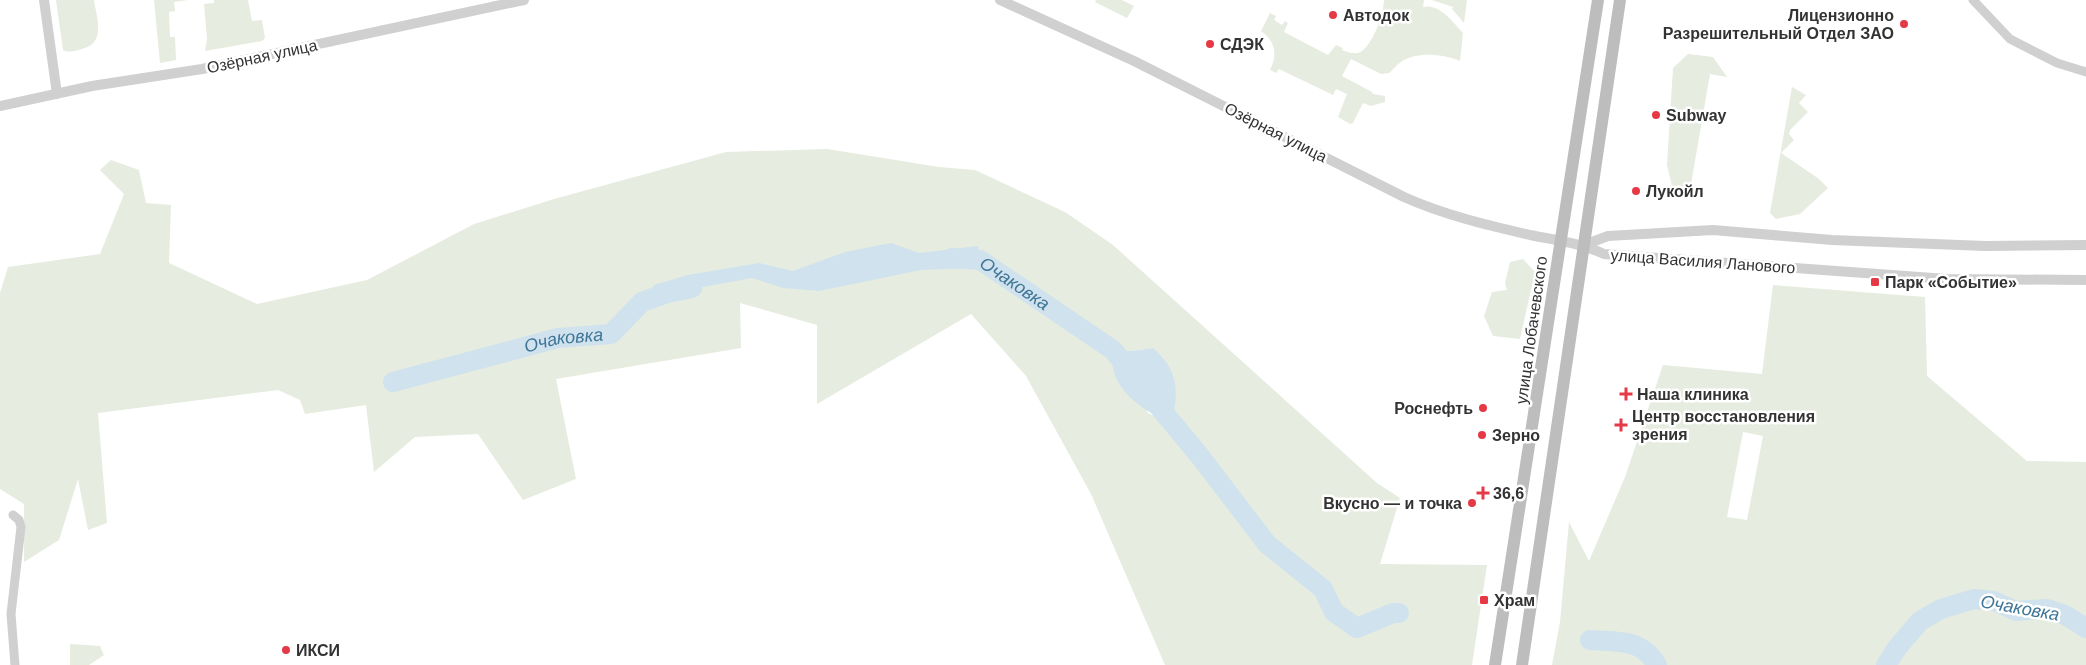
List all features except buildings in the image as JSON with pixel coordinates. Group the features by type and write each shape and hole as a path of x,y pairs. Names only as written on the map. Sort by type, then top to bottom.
{"main road":[{"name":"улица Лобачевского","path":"1495,665 1598,0"},
{"path":"1522,665 1620,0"}],"street":[{"path":"44,0 57,94"},
{"name":"Озёрная улица","path":"0,106 94,85 202,69 524,0"},
{"name":"Озёрная улица","path":"1000,0 1134,62 1420,204 1466,219 1584,245"},
{"path":"1973,0 2010,40 2057,63 2086,72"},
{"name":"улица Василия Ланового","path":"1584,245 1608,236 1712,230 1832,240 1985,246 2086,244"},
{"name":"улица Василия Ланового","path":"1584,245 1604,254 1947,279 2086,280"},
{"path":"13,515 19,520 21,527 11,614 15,665"}],"shaded area":[{"path":"56,0 94,0 98,29 97,36 90,46 72,51 63,50"},
{"path":"154,0 188,0 174,2 175,11 169,12 170,37 175,37 176,60 160,63"},
{"path":"214,0 248,0 252,21 262,20 265,38 262,41 205,51 207,39 204,4 214,3"},
{"path":"1096,0 1122,0 1134,6 1127,18 1095,2"},
{"path":"1384,0 1424,0 1423,7 1435,8 1445,14 1463,33 1460,61 1438,55 1414,56 1401,62 1389,73 1381,74 1351,59 1342,76 1373,94 1385,96 1385,102 1371,106 1363,103 1353,123 1350,124 1338,117 1347,94 1336,89 1333,95 1279,69 1276,73 1270,70 1274,59 1274,48 1266,35 1261,31 1270,13 1276,16 1274,20 1282,25 1285,21 1288,23 1284,32 1328,55 1336,45 1350,53 1358,53 1368,45 1376,30"},
{"path":"1432,0 1467,0 1464,23 1452,9 1453,7"},
{"path":"1688,54 1713,57 1727,77 1710,74 1690,190 1698,191 1674,194 1667,165 1673,68"},
{"path":"1792,87 1806,95 1799,103 1808,112 1790,130 1789,134 1794,140 1781,153 1819,179 1828,188 1800,214 1776,219 1770,213"},
{"path":"827,149 939,167 975,170 1065,212 1113,245 1377,483 1400,498 1380,564 1487,565 1472,665 1165,665 1091,494 1026,376 971,314 817,404 817,325 740,303 741,348 556,379 576,479 523,500 478,434 415,437 374,472 366,405 305,414 300,400 278,390 98,413 107,523 88,530 78,479 59,540 24,562 24,504 0,489 0,293 8,267 100,254 124,194 100,170 111,160 139,170 146,203 171,205 169,263 257,304 367,280 474,224 554,199 726,152","holes":["1153,348 1172,423 1148,413 1113,350 1131,351"]},
{"path":"1523,259 1535,272 1520,339 1493,336 1484,316 1492,292 1507,290 1505,283 1510,262"},
{"path":"1773,285 1925,297 1927,376 2027,461 2086,462 2086,665 1552,665 1560,622 1569,522 1589,561 1625,477 1663,365 1762,374","holes":["1743,432 1763,436 1747,520 1727,517"]},
{"path":"70,644 100,646 104,655 89,665 70,665"}],"water":[{"path":"891,243 919,253 978,246 980,260 972,268 921,270 819,291 783,288 752,278 665,294 642,302 654,285 688,275 759,263 793,271 845,252"},
{"path":"1153,348 1168,365 1175,383 1176,392 1172,424 1149,412 1129,396 1115,375 1112,363 1113,350 1131,351"}],"waterway":[{"name":"Очаковка","path":"952,258 980,260 1113,350 1129,370"},
{"name":"Очаковка","path":"393,382 558,338 611,334 642,302 667,293 692,288"},
{"name":"Очаковка","path":"1155,402 1199,455 1267,544 1323,589 1334,612 1357,628 1393,613 1399,613"},
{"name":"Очаковка","path":"1886,665 1897,648 1920,621 1941,609 1974,599 1994,601 2016,611 2047,609 2065,615 2086,628"},
{"name":"Очаковка","path":"1590,640 1628,643 1644,650 1657,665"}],"place":[{"name":"Автодок","path":"1333,15"},
{"name":"Лицензионно Разрешительный Отдел ЗАО","path":"1904,24"},
{"name":"СДЭК","path":"1210,44"},
{"name":"Subway","path":"1656,115"},
{"name":"Лукойл","path":"1636,191"},
{"name":"Парк «Событие»","path":"1875,282"},
{"name":"Наша клиника","path":"1626,394"},
{"name":"Роснефть","path":"1483,408"},
{"name":"Центр восстановления зрения","path":"1621,425"},
{"name":"Зерно","path":"1482,435"},
{"name":"36,6","path":"1483,493"},
{"name":"Вкусно — и точка","path":"1472,503"},
{"name":"Храм","path":"1484,600"},
{"name":"ИКСИ","path":"286,650"}]}
